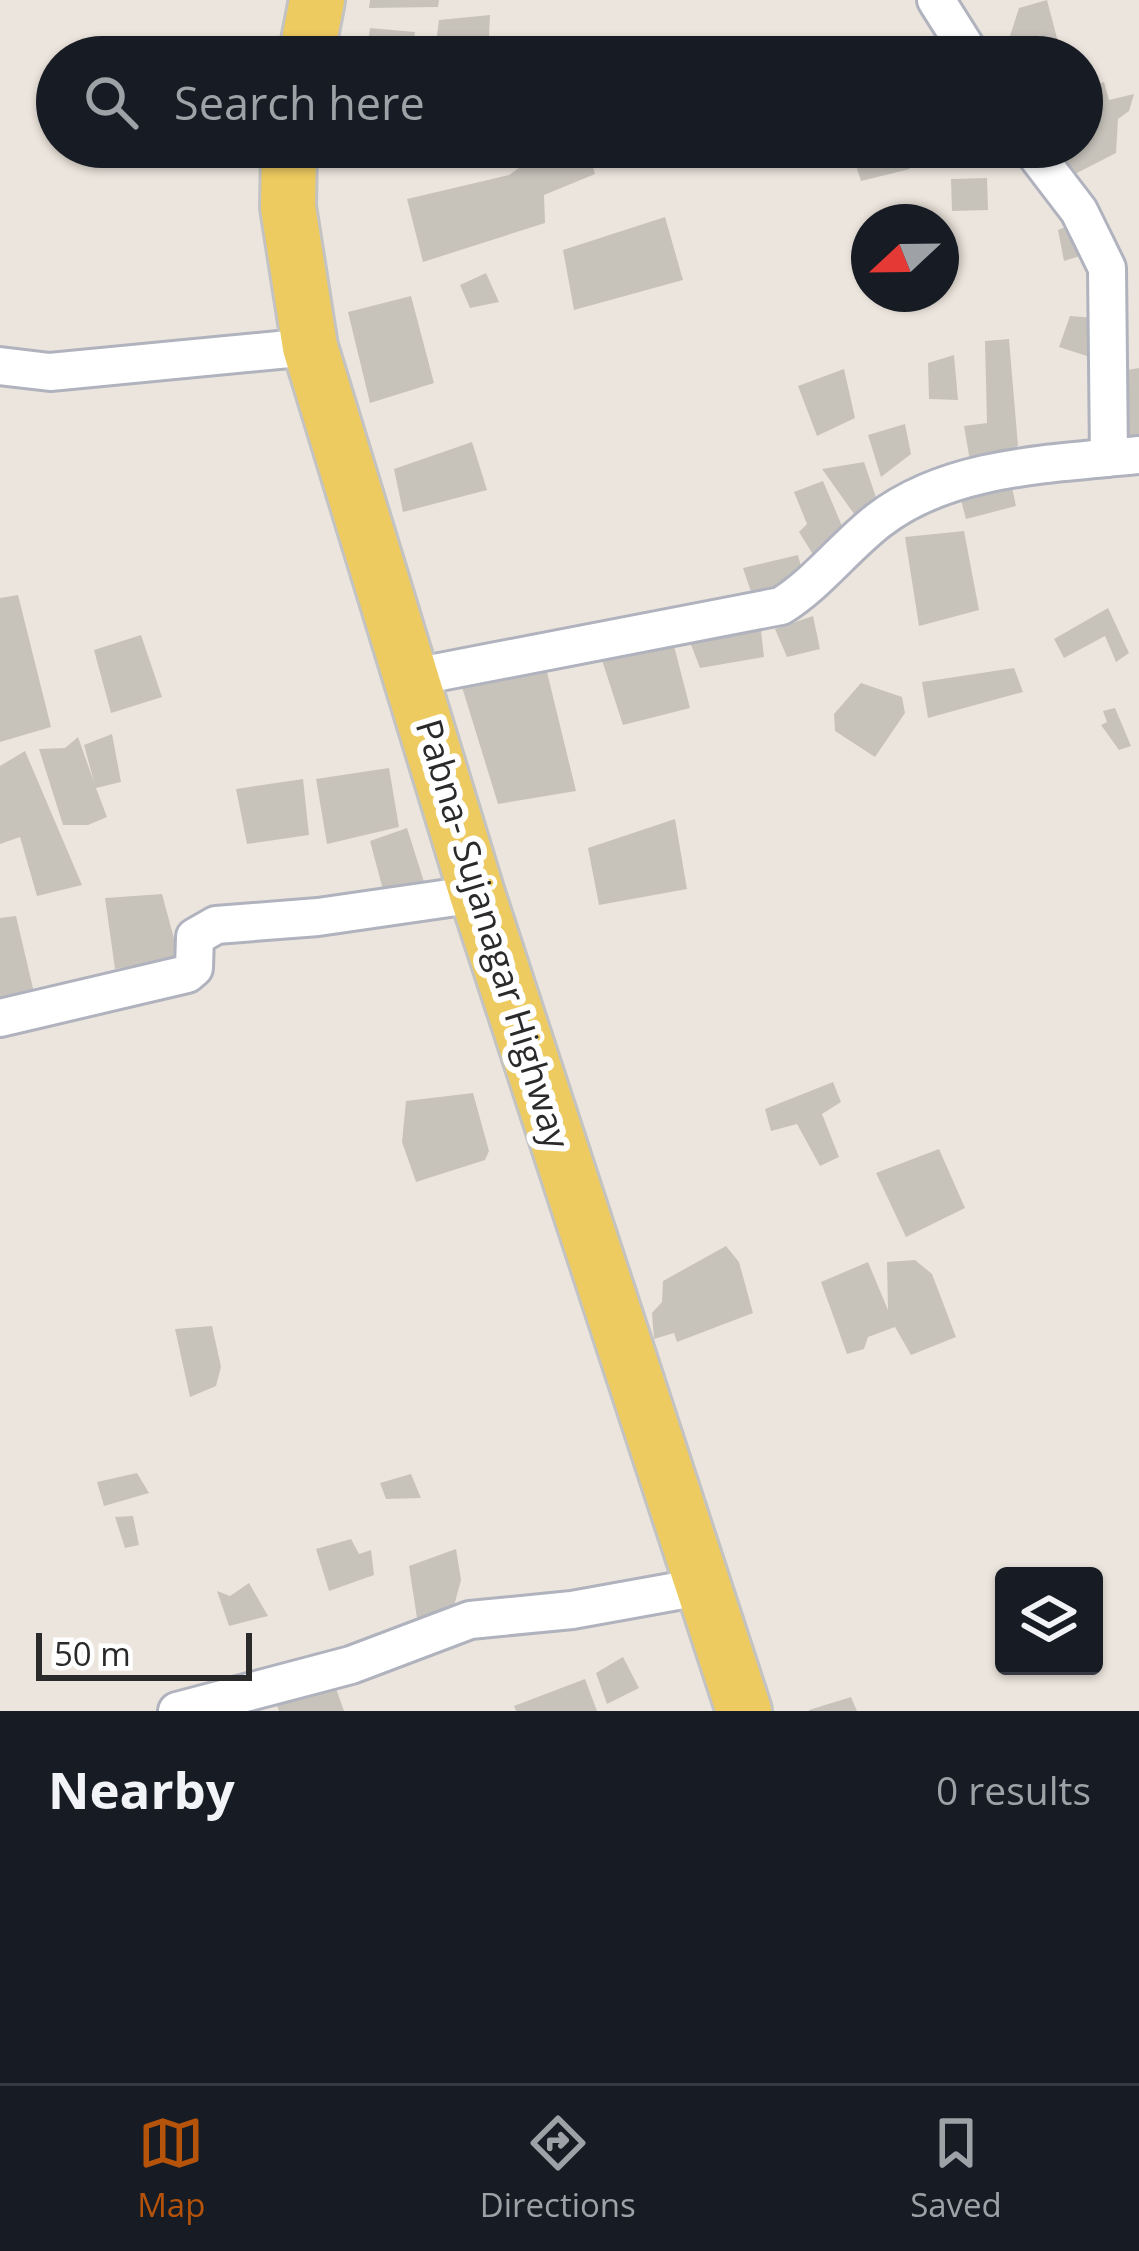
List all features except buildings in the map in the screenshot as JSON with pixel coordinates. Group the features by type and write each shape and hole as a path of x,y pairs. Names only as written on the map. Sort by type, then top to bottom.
{"main road":[{"path":"310,36 317,0"},
{"name":"Pabna- Sujanagar Highway","path":"289,168 289,207 310,347 477,894 744,1711"}],"street":[{"path":"936,0 959,36"},
{"path":"414,677 781,606 813,586 879,520 909,502 978,475 1124,457 1107,268 1079,211 1046,168"},
{"path":"0,367 50,372 310,347"},
{"path":"0,1018 187,974 194,968 195,937 216,925 318,917 477,894"},
{"path":"176,1711 351,1665 470,1621 572,1610 705,1586"}]}
